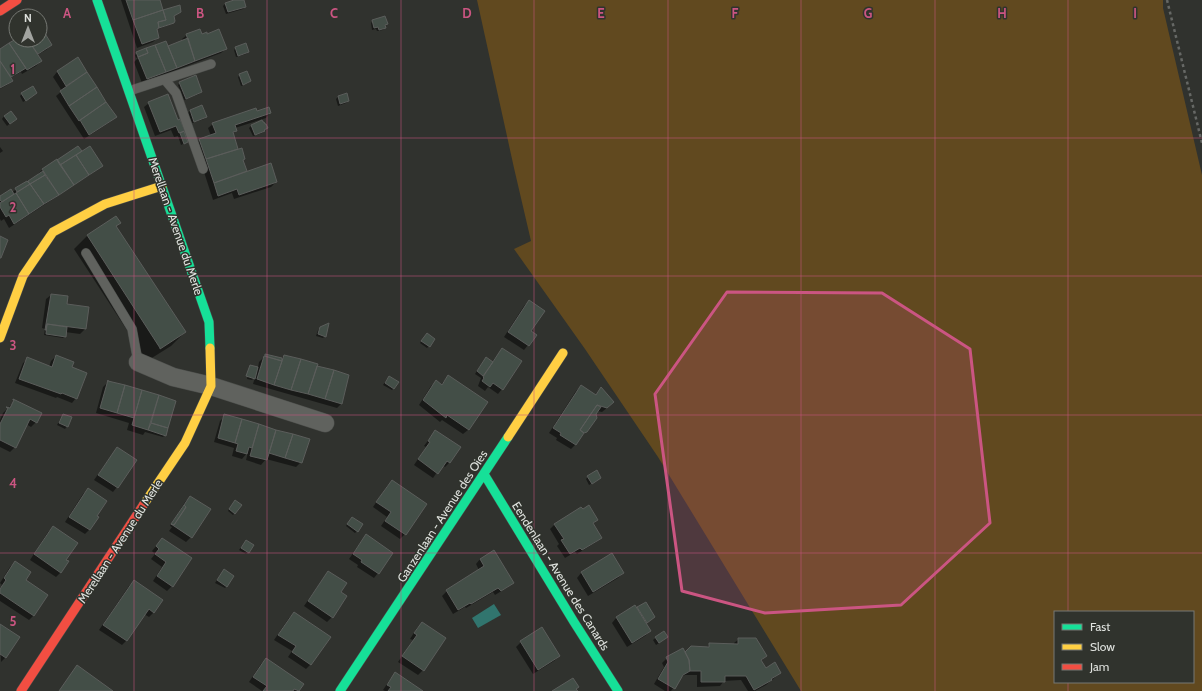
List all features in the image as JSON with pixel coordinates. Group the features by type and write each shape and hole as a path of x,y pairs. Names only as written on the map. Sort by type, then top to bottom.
{"street":[{"path":"0,11 17,0"},
{"name":"Merellaan - Avenue du Merle","path":"21,691 185,443 211,386 209,322 97,0"},
{"path":"0,338 22,276 53,232 105,204 162,186"},
{"name":"Ganzenlaan - Avenue des Oies","path":"340,691 563,353"},
{"path":"138,362 173,377 211,386 324,423"},
{"name":"Eendenlaan - Avenue des Canards","path":"484,474 618,691"}],"lane":[{"path":"129,92 211,64"},
{"path":"165,80 176,93 203,169"},
{"path":"86,253 132,329 138,362"}],"path":[{"path":"1167,0 1202,143"}],"highlighted area":[{"path":"727,292 882,293 970,349 990,523 901,605 765,613 682,591 655,394"}],"shaded area":[{"path":"477,0 1163,0 1163,8 1202,175 1202,691 801,691 658,457 585,349 514,249 531,241"}],"water":[{"path":"494,604 501,615 478,628 472,618"}],"building":[{"path":"126,0 160,0 163,10 133,20"},
{"path":"234,0 244,0 246,7 228,12 225,3"},
{"path":"180,5 181,12 174,16 174,23 159,28 158,22 166,20 163,10"},
{"path":"163,10 166,20 158,22 159,28 157,29 159,38 142,44 133,20"},
{"path":"385,16 388,24 385,25 386,28 379,30 378,27 374,28 372,20"},
{"path":"200,29 202,34 207,32 207,34 219,29 227,49 195,61 186,34"},
{"path":"48,38 52,45 48,48"},
{"path":"188,38 195,61 177,68 168,46"},
{"path":"166,41 177,68 166,72 155,45"},
{"path":"246,43 249,52 238,56 235,47"},
{"path":"8,44 8,48 12,48 26,68 11,77 0,61 0,49"},
{"path":"155,45 166,72 147,79 138,57 148,53 146,48"},
{"path":"12,48 33,48 42,61 27,70"},
{"path":"34,48 47,48 38,54"},
{"path":"146,48 148,53 138,57 136,52"},
{"path":"78,57 87,72 66,86 57,71"},
{"path":"0,61 13,81 0,88"},
{"path":"247,71 251,81 243,85 239,74"},
{"path":"87,72 97,87 69,106 60,91"},
{"path":"196,75 202,92 186,99 179,82"},
{"path":"33,86 37,93 26,101 21,93"},
{"path":"97,87 106,102 79,121 69,106"},
{"path":"347,93 349,101 340,104 338,96"},
{"path":"168,94 178,120 180,119 185,131 179,133 176,126 160,132 148,102"},
{"path":"106,102 117,117 89,135 80,120"},
{"path":"202,105 207,117 194,122 190,110"},
{"path":"269,107 271,113 235,125 237,131 233,132 238,149 206,159 199,139 216,133 212,123 256,108 257,111"},
{"path":"11,111 17,119 10,124 4,116"},
{"path":"262,120 268,128 264,130 265,131 255,135 251,125"},
{"path":"184,131 188,142 184,144 180,133"},
{"path":"78,146 82,151 60,165 57,160"},
{"path":"90,146 103,166 89,175 76,155"},
{"path":"242,148 245,159 243,160 247,171 214,183 206,159"},
{"path":"76,155 89,175 74,185 60,165"},
{"path":"57,159 74,185 59,195 42,169"},
{"path":"271,163 277,182 239,195 237,189 218,196 214,183"},
{"path":"43,171 45,175 30,184 28,181"},
{"path":"45,175 59,195 44,204 30,184"},
{"path":"27,181 30,184 17,192 15,188"},
{"path":"30,184 44,204 29,214 16,193"},
{"path":"11,189 14,194 2,202 0,200 0,196"},
{"path":"16,193 29,214 14,224 9,215 6,217 0,207 0,203"},
{"path":"116,216 121,223 116,226 186,332 160,349 87,235"},
{"path":"0,236 8,240 1,258 0,258"},
{"path":"51,294 68,296 67,304 89,307 86,329 47,324 45,330"},
{"path":"529,300 545,311 531,331 537,335 529,346 508,332"},
{"path":"329,323 326,337 318,334 320,327"},
{"path":"47,324 67,327 66,337 46,334"},
{"path":"427,333 435,339 430,347 421,341"},
{"path":"502,348 522,361 503,390 493,383 490,387 482,381 484,378 483,377"},
{"path":"265,354 282,358 282,361 265,356"},
{"path":"56,355 74,362 72,367 87,373 77,399 19,379 27,357 52,367"},
{"path":"284,355 301,359 291,390 274,385"},
{"path":"264,356 282,361 274,385 257,379"},
{"path":"486,357 493,362 483,376 477,371"},
{"path":"301,359 318,364 308,394 291,390"},
{"path":"250,365 258,367 255,379 246,376"},
{"path":"317,366 334,370 325,399 308,394"},
{"path":"334,370 349,375 342,404 325,399"},
{"path":"448,375 488,402 469,430 447,415 446,418 423,400 436,380 442,385"},
{"path":"389,376 399,382 394,389 385,383"},
{"path":"108,380 125,385 117,413 100,408"},
{"path":"125,385 142,390 134,418 117,413"},
{"path":"581,385 596,395 601,387 614,402 607,408 597,405 580,430 584,433 576,445 560,435 561,433 553,428"},
{"path":"142,390 159,395 148,430 132,425"},
{"path":"159,395 176,401 168,428 151,423"},
{"path":"13,399 42,413 37,423 30,419 16,448 0,440 0,424 8,408 6,407 10,408 14,400"},
{"path":"597,405 601,407 596,414 597,418 587,432 584,433 580,430"},
{"path":"63,414 72,417 68,427 59,423"},
{"path":"224,414 242,419 235,443 218,438"},
{"path":"242,419 259,424 252,448 249,447 247,454 236,451 238,444 235,443"},
{"path":"151,423 168,428 166,436 148,430"},
{"path":"259,424 276,430 267,460 250,456"},
{"path":"276,430 293,434 285,458 269,453"},
{"path":"435,430 461,447 450,463 447,461 438,474 418,459 430,442 428,441"},
{"path":"293,434 310,439 302,463 285,458"},
{"path":"117,447 137,460 118,488 98,475"},
{"path":"597,470 601,478 592,484 587,476"},
{"path":"392,480 427,504 406,535 385,521 391,512 376,502"},
{"path":"88,488 107,501 90,530 69,517"},
{"path":"190,496 211,509 192,538 171,524 174,525 186,507 184,505"},
{"path":"235,500 242,505 235,514 229,509"},
{"path":"184,505 186,507 174,525 171,524"},
{"path":"589,505 598,520 593,523 602,538 582,550 580,548 570,554 561,540 564,539 554,524 581,507 583,509"},
{"path":"352,517 363,524 358,532 347,524"},
{"path":"53,526 78,543 66,560 69,561 61,573 34,554"},
{"path":"366,534 393,553 379,574 361,562 362,560 353,554"},
{"path":"162,538 192,558 173,587 157,576 166,562 155,554 159,549 156,546"},
{"path":"246,540 254,545 249,553 241,548"},
{"path":"494,550 514,583 501,591 498,588 458,610 446,590 484,566 480,559"},
{"path":"612,553 624,573 593,592 581,572"},
{"path":"15,561 31,572 26,580 48,595 34,616 0,593 0,589 6,580 4,578"},
{"path":"224,569 234,576 227,587 217,580"},
{"path":"328,571 347,583 341,592 347,596 333,618 308,601"},
{"path":"134,580 163,600 154,613 149,609 127,641 103,625"},
{"path":"646,602 655,617 647,623 637,607"},
{"path":"635,605 651,631 632,643 616,617"},
{"path":"294,612 331,637 311,665 292,652 296,646 278,635"},
{"path":"422,622 446,638 424,671 402,656 417,635 414,633"},
{"path":"0,624 20,637 6,658 0,654"},
{"path":"542,627 560,656 538,670 520,641"},
{"path":"664,631 668,637 659,643 655,637"},
{"path":"738,638 756,638 767,656 761,660 766,668 775,662 781,673 754,690 746,676 725,676 725,682 701,682 701,671 690,671 689,660 685,652 691,646 709,647 709,643 738,644"},
{"path":"683,648 689,660 690,671 683,675 675,689 658,679 668,662 666,657"},
{"path":"266,658 304,684 299,691 294,689 293,691 263,691 267,686 253,677"},
{"path":"77,665 113,691 59,691"},
{"path":"395,672 423,691 388,691 391,687 387,685"},
{"path":"573,678 579,687 576,689 578,691 552,691"}],"traffic: fast":[{"path":"97,0 209,322 210,348"},
{"path":"340,691 508,437"},
{"path":"484,474 618,691"}],"traffic: slow":[{"path":"0,338 23,276 53,232 105,204 162,186"},
{"path":"144,504 185,443 211,386 210,348"},
{"path":"508,437 563,353"}],"traffic: jam":[{"path":"0,11 17,0"},
{"path":"21,691 144,504"}]}
